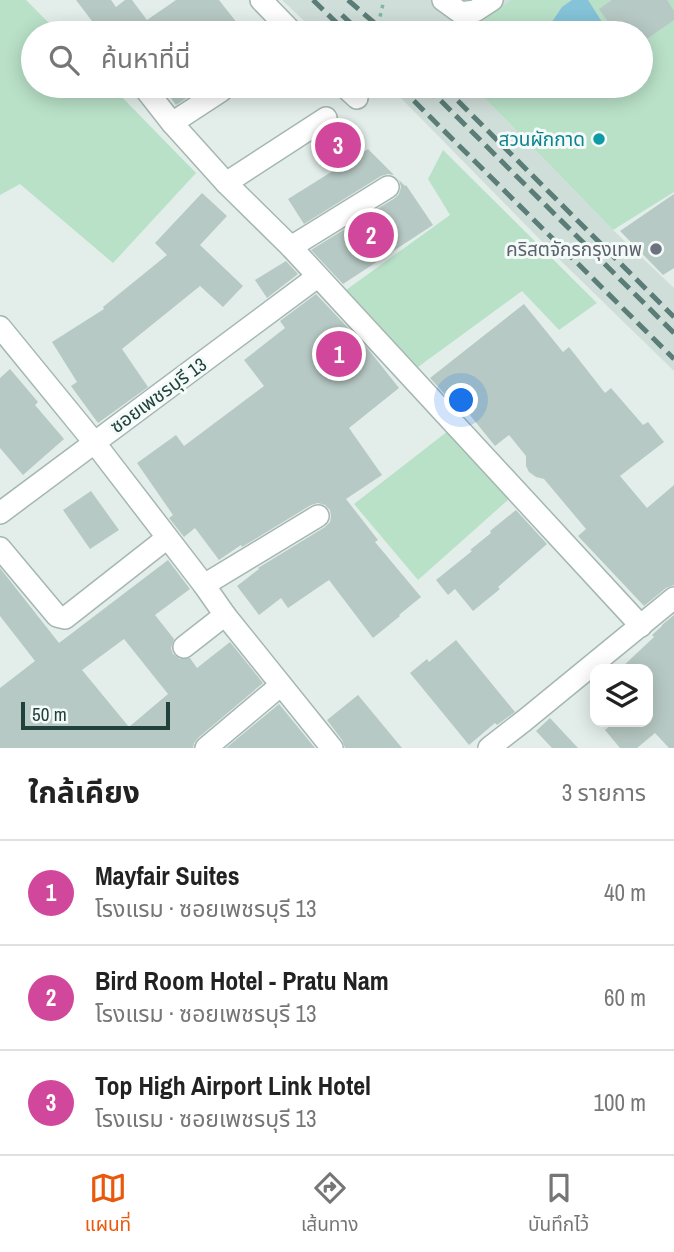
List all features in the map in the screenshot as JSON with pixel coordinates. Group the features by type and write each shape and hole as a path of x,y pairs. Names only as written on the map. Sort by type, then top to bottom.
{"street":[{"path":"261,0 281,21"},
{"path":"443,0 461,13 475,11 492,0"},
{"path":"152,98 226,183 291,247 641,625"},
{"path":"172,123 210,98"},
{"path":"226,183 326,118"},
{"path":"291,247 387,187"},
{"name":"ซอยเพชรบุรี 13","path":"2,508 317,277"},
{"path":"0,327 94,442 225,615 332,748"},
{"path":"204,585 318,516"},
{"path":"0,548 57,616 65,618 167,538"},
{"path":"489,748 674,598"},
{"path":"184,647 225,615"},
{"path":"206,748 281,685"}],"path":[{"path":"379,21 384,0"}],"shaded area":[{"path":"282,0 511,0 479,21 304,21"},
{"path":"401,98 485,98 613,230 674,288 674,371"}],"green space":[{"path":"0,0 26,0 47,21 21,21 21,98 123,98 196,173 113,263 20,184 0,195"},
{"name":"สวนผักกาด","path":"511,0 674,0 674,192 613,230 485,98 653,98 653,21 479,21"},
{"path":"443,150 597,303 559,330 522,291 418,367 346,290 450,215 428,179"},
{"path":"448,431 509,499 418,580 354,504"}],"water":[{"path":"572,0 588,0 601,21 552,21 562,7"}],"building":[{"path":"76,0 111,0 116,7 125,0 132,0 147,20 176,0 219,0 236,21 92,21"},
{"path":"612,0 667,0 674,11 674,20 653,35 653,21 608,21 599,9"},
{"path":"171,98 187,98 176,105"},
{"path":"368,149 394,175 381,176 304,224 288,199"},
{"path":"399,180 406,185 433,225 343,284 311,250 395,198 401,187"},
{"path":"202,193 227,216 200,245 243,286 223,307 200,286 122,349 148,387 98,423 71,386 77,382 52,342 104,309 103,307 167,255 155,243"},
{"name":"คริสตจักรกรุงเทพ","path":"674,194 674,268 663,275 620,231"},
{"path":"286,261 298,274 267,298 255,280"},
{"path":"316,294 368,349 399,388 349,428 382,475 346,499 378,540 375,542 421,597 373,638 329,580 288,608 281,598 259,615 237,586 258,568 325,527 331,516 325,505 311,505 219,560 195,528 184,537 169,518 173,515 137,463 176,435 184,446 264,386 244,360 285,328 280,321"},
{"path":"524,304 563,352 569,347 605,393 611,388 643,425 648,422 664,442 620,476 647,508 674,485 674,585 666,588 644,606 578,536 586,529 544,479 529,472 526,456 509,435 495,446 457,399 452,402 430,378"},
{"path":"10,369 38,402 35,405 64,439 23,475 0,448 0,378"},
{"path":"91,491 119,530 90,549 63,510"},
{"path":"516,510 547,544 473,611 455,589 448,595 436,580"},
{"path":"168,560 190,589 155,615 174,639 171,648 173,654 180,659 190,658 197,668 230,642 263,683 198,738 193,748 0,748 0,688 35,661 0,616 0,568 59,643","holes":["124,639 168,694 129,727 82,670"]},
{"path":"674,615 674,748 669,748 655,733 637,748 620,748 605,730 608,727 653,727 653,664 625,664 654,637 652,635"},
{"path":"456,640 515,712 497,725 495,723 469,745 410,673 427,659 429,662"},
{"path":"358,695 402,748 345,748 327,720"},
{"path":"279,704 315,748 226,748"},
{"path":"550,718 578,748 552,748 536,731"}],"railway":[{"path":"313,0 335,21"},
{"path":"348,0 372,21"},
{"path":"342,15 348,21"},
{"path":"411,98 674,359"},
{"path":"438,98 674,333"},
{"path":"455,98 674,317"}],"place":[{"name":"สวนผักกาด","path":"599,139"},
{"name":"Top High Airport Link Hotel","path":"338,145"},
{"name":"Bird Room Hotel - Pratu Nam","path":"371,235"},
{"name":"คริสตจักรกรุงเทพ","path":"656,249"},
{"name":"Mayfair Suites","path":"339,354"}]}
